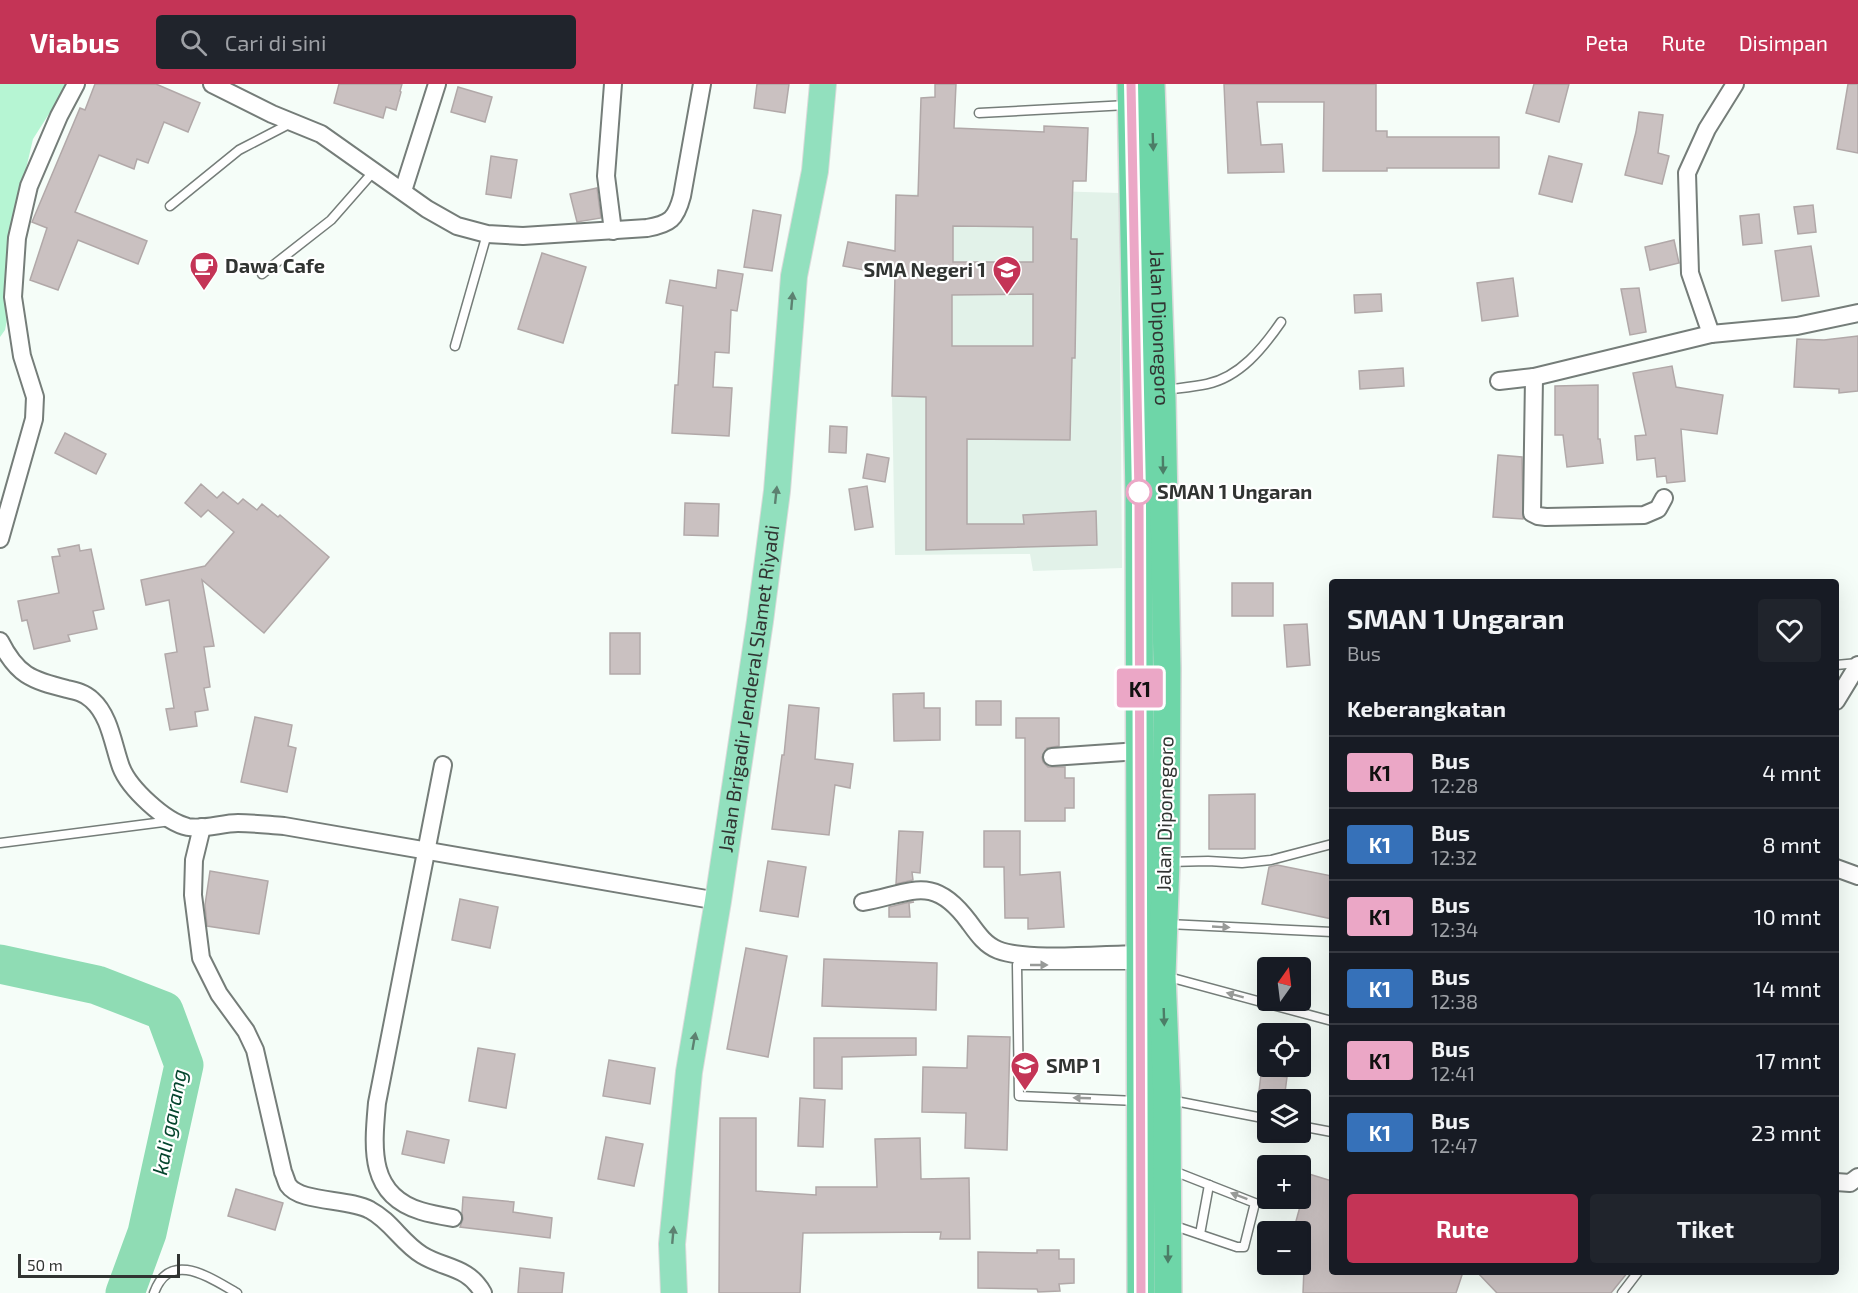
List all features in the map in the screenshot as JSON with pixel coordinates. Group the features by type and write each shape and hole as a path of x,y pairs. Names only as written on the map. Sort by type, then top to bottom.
{"highway":[{"name":"Jalan Diponegoro","path":"1141,94 1150,436 1167,668 1166,862 1152,923 1146,967 1153,1100 1141,1293"},
{"name":"Jalan Diponegoro","path":"1147,302 1162,390 1150,436 1139,751 1152,923"},
{"name":"Jalan Diponegoro","path":"1153,1100 1168,1169 1168,1293"}],"main road":[{"name":"Jalan Brigadir Jenderal Slamet Riyadi","path":"674,1293 672,1244 689,1072 718,901 768,562 777,491 794,276 815,171 822,84"}],"street":[{"path":"0,539 34,419 35,397 22,356 13,297 17,238 29,186 59,116 76,84"},
{"path":"212,84 321,134 427,209 457,226 487,234 523,236 661,226 671,220 678,211 702,84"},
{"path":"403,191 437,84"},
{"path":"613,84 606,176 613,231"},
{"path":"1711,334 1690,273 1688,173 1707,129 1735,84"},
{"path":"1499,381 1534,377 1711,334 1797,326 1858,314"},
{"path":"1534,377 1532,513 1546,517 1644,515 1658,509 1664,498"},
{"path":"0,640 15,667 27,676 91,698 102,711 122,771 131,784 149,803 187,826 202,827 237,823 284,826 718,901"},
{"path":"1839,696 1858,664"},
{"path":"1052,757 1139,751"},
{"path":"443,765 377,1103 374,1133 377,1170 386,1191 406,1205 420,1211 453,1218"},
{"path":"202,827 194,860 193,895 201,958 219,994 246,1031 255,1050 267,1093 283,1172 289,1186 300,1194 355,1203 369,1209 382,1217 422,1255 460,1270 472,1278 483,1293"},
{"path":"1839,869 1858,876"},
{"path":"863,902 902,891 924,890 938,893 949,899 960,910 986,943 999,950 1146,967"},
{"path":"1839,1182 1851,1183 1858,1177"}],"lane":[{"path":"980,113 1141,94"},
{"path":"170,206 239,150 292,122"},
{"path":"262,274 331,220 374,171"},
{"path":"455,346 487,234"},
{"path":"1162,390 1209,384 1235,372 1266,344 1281,322"},
{"path":"1839,665 1858,664"},
{"path":"0,843 174,820"},
{"path":"1166,862 1254,862 1271,860 1329,845"},
{"path":"1152,923 1329,932"},
{"path":"1257,1117 1153,1100 1019,1096 1017,965 1146,967 1329,1020"},
{"path":"1311,1128 1329,1131"},
{"path":"1168,1169 1255,1203 1244,1247 1236,1247 1168,1224"},
{"path":"1200,1234 1209,1185"},
{"path":"154,1293 157,1283 170,1272 184,1269 203,1273 237,1293"},
{"path":"1625,1291 1636,1275"}],"shaded area":[{"name":"SMA Negeri 1","path":"1016,190 1119,193 1122,568 1033,571 1030,554 895,555 892,396 896,195"}],"green space":[{"path":"0,84 68,84 33,139 11,233 7,320 5,330 0,337"}],"building":[{"path":"95,84 156,84 200,103 188,132 164,122 148,163 137,159 134,169 99,155 75,212 147,241 138,264 78,240 58,290 30,280 47,228 32,222 80,108 85,110"},
{"path":"339,84 402,84 396,110 386,107 383,118 334,103"},
{"path":"757,84 789,84 785,113 754,108"},
{"path":"935,84 956,84 954,128 1044,132 1044,126 1088,128 1086,181 1073,181 1071,239 1077,239 1075,358 1072,358 1070,440 967,439 967,524 1024,524 1023,515 1096,511 1097,545 926,550 926,397 892,396 895,276 843,266 848,242 895,251 896,195 918,196 921,98 935,97","holes":["953,226 1033,227 1033,262 953,262","1033,294 1033,346 952,346 952,295"]},
{"path":"1224,84 1376,84 1376,131 1387,131 1387,137 1499,137 1499,168 1387,168 1387,171 1323,171 1324,102 1257,102 1261,145 1282,144 1284,172 1228,173"},
{"path":"1534,84 1569,84 1559,122 1526,113"},
{"path":"1848,84 1858,84 1858,153 1837,149"},
{"path":"458,87 492,97 485,122 451,112"},
{"path":"1639,112 1663,115 1658,153 1669,156 1662,184 1625,175"},
{"path":"491,156 517,160 511,198 486,194"},
{"path":"1549,156 1582,164 1572,202 1539,194"},
{"path":"597,188 601,218 577,222 570,194"},
{"path":"1813,205 1816,232 1798,234 1794,207"},
{"path":"753,210 781,215 772,271 744,267"},
{"path":"1759,214 1762,243 1743,245 1740,216"},
{"path":"1674,240 1679,263 1650,270 1645,247"},
{"path":"1811,246 1819,296 1782,301 1775,251"},
{"path":"542,253 586,267 563,343 518,329"},
{"path":"718,270 743,274 737,311 731,310 729,353 715,352 713,387 732,388 729,436 672,433 675,385 678,385 683,306 666,303 670,280 716,288"},
{"path":"1513,278 1518,316 1482,321 1477,283"},
{"path":"1639,288 1646,332 1630,335 1621,289"},
{"path":"1381,294 1382,311 1355,313 1354,295"},
{"path":"1858,336 1858,391 1839,393 1839,389 1794,387 1797,339 1824,340"},
{"path":"1672,366 1676,387 1723,395 1717,434 1681,429 1685,481 1667,483 1666,476 1657,477 1655,458 1637,460 1635,436 1646,435 1633,373"},
{"path":"1403,368 1404,386 1360,389 1359,371"},
{"path":"1598,385 1598,439 1600,439 1603,463 1567,467 1563,435 1555,435 1555,386"},
{"path":"830,426 847,427 846,453 829,452"},
{"path":"65,433 106,454 96,474 55,453"},
{"path":"867,454 889,458 885,482 863,478"},
{"path":"1498,455 1522,457 1523,519 1493,517"},
{"path":"201,484 217,498 223,492 238,504 243,499 257,510 262,504 278,517 280,515 329,557 264,633 202,580 214,646 204,647 210,687 204,688 208,710 195,712 197,726 170,730 166,709 174,708 165,654 177,652 169,600 146,605 141,580 205,566 234,532 208,510 201,517 185,503"},
{"path":"867,486 873,527 855,530 849,489"},
{"path":"685,503 719,504 718,536 684,535"},
{"path":"79,545 80,551 91,549 104,609 93,611 97,629 68,635 70,641 34,649 27,620 22,621 18,601 59,593 52,557 60,556 58,549"},
{"path":"1232,583 1273,583 1273,616 1232,616"},
{"path":"1307,624 1310,665 1287,667 1284,625"},
{"path":"610,633 640,633 640,674 610,674"},
{"path":"924,693 924,708 940,708 940,740 894,741 893,694"},
{"path":"976,701 1001,701 1001,725 976,725"},
{"path":"789,705 819,708 815,759 853,764 850,788 835,785 829,835 772,829 782,755 784,755"},
{"path":"255,717 292,725 288,746 296,748 287,792 241,782"},
{"path":"1016,718 1059,718 1059,746 1047,748 1042,757 1048,767 1065,767 1065,778 1074,778 1074,808 1065,808 1065,821 1025,821 1025,738 1016,738"},
{"path":"1255,794 1255,849 1209,849 1209,795"},
{"path":"899,831 923,832 920,873 912,872 913,880 896,884"},
{"path":"984,831 1020,831 1020,875 1060,872 1064,927 1028,929 1028,918 1005,918 1004,867 984,867"},
{"path":"768,861 806,867 798,917 760,911"},
{"path":"1277,865 1329,875 1329,918 1262,904 1269,867"},
{"path":"210,871 268,881 259,934 207,926 205,905"},
{"path":"460,899 498,907 490,948 452,940"},
{"path":"910,902 914,902 909,903 910,917 889,917 889,907"},
{"path":"746,948 787,956 768,1057 727,1049"},
{"path":"824,959 937,963 936,1010 822,1006"},
{"path":"968,1036 1010,1037 1007,1150 965,1148 966,1113 922,1112 923,1067 967,1068"},
{"path":"814,1038 916,1038 916,1055 842,1057 842,1089 814,1088"},
{"path":"478,1048 515,1054 506,1108 469,1101"},
{"path":"609,1060 655,1068 650,1104 603,1096"},
{"path":"1261,1077 1287,1077 1285,1089 1259,1089"},
{"path":"800,1098 825,1100 823,1147 798,1146"},
{"path":"720,1118 756,1118 756,1191 816,1195 816,1187 877,1187 875,1139 920,1138 921,1179 969,1178 970,1239 940,1239 941,1232 803,1233 800,1293 719,1293"},
{"path":"407,1131 449,1140 444,1163 402,1154"},
{"path":"606,1137 643,1144 634,1186 598,1179"},
{"path":"1311,1175 1329,1180 1329,1275 1462,1275 1456,1293 1303,1293 1304,1275 1311,1275 1311,1221 1296,1221 1299,1209 1311,1209"},
{"path":"236,1189 283,1203 275,1230 228,1216"},
{"path":"463,1197 514,1202 513,1212 552,1218 550,1238 460,1227 463,1219"},
{"path":"1037,1250 1059,1250 1059,1259 1074,1259 1074,1283 1059,1284 1060,1291 1038,1292 1037,1289 978,1288 978,1252 1037,1253"},
{"path":"520,1268 564,1273 562,1293 518,1293"},
{"path":"1480,1275 1626,1275 1611,1293 1497,1293"}],"waterway":[{"name":"kali garang","path":"0,964 97,985 164,1011 184,1065 147,1233 125,1293"}],"bus line":[{"name":"K1","path":"1131,84 1139,495 1141,1293"}],"place":[{"name":"Dawa Cafe","path":"204,292"},
{"name":"SMA Negeri 1","path":"1007,296"},
{"name":"SMAN 1 Ungaran","path":"1139,492"},
{"name":"SMP 1","path":"1025,1092"}]}
